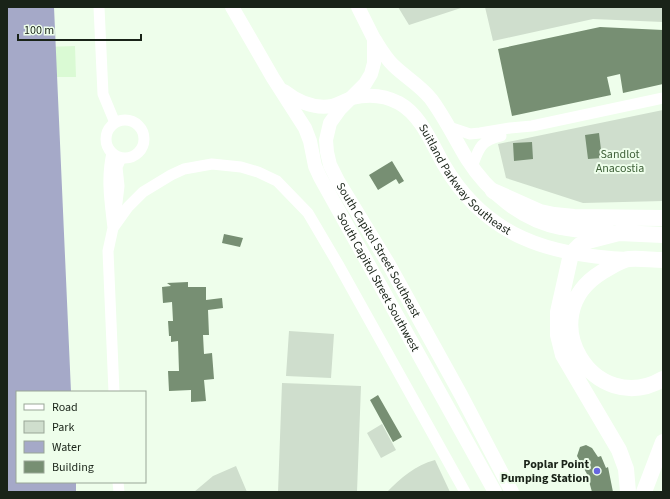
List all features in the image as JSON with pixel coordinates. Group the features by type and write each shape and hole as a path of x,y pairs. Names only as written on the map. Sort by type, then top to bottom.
{"highway":[{"path":"493,191 540,212 554,215 574,217 663,218"},
{"path":"619,233 583,243 571,254 558,312 557,327 563,355 612,436 622,457 627,475 628,492"},
{"name":"Suitland Parkway Southeast","path":"619,233 663,235"},
{"path":"629,259 608,268 597,275 583,288 576,299 571,312 570,327 572,341 577,354 585,365 594,374 607,382 631,387 651,384 663,379"},
{"name":"Suitland Parkway Southeast","path":"629,259 663,260"},
{"path":"644,492 663,442"}],"main road":[{"name":"South Capitol Street Southwest","path":"232,7 302,122 308,134 315,166 320,177 495,492"},
{"name":"South Capitol Street Southeast","path":"358,7 374,39 374,56 371,74 361,89 335,114 328,128 326,140 331,170 418,316 462,395 512,492"},
{"name":"Suitland Parkway Southeast","path":"374,39 391,63 427,95 472,167 493,191 518,210 538,221 552,226 569,230 619,233"},
{"name":"Suitland Parkway Southeast","path":"281,89 296,99 315,106 332,106 350,99 364,96 375,96 394,101 405,106 418,120 456,184 480,210 496,223 514,234 546,247 571,254 629,259"}],"street":[{"path":"99,7 103,94 115,123"},
{"path":"449,128 465,133 475,134 532,126 663,98"},
{"path":"120,120 132,120 141,127 144,132 144,144 142,149 133,157 117,155 108,147 106,140 107,134 115,123 120,120"},
{"path":"472,167 481,146 486,141 532,126"},
{"path":"114,228 108,186 108,168 117,155"},
{"path":"114,391 108,251 114,228 128,207 143,192 171,175 184,169 212,164 241,167 258,172 277,181 308,213 466,492"}],"shaded area":[{"path":"75,46 76,77 57,77 14,48"}],"green space":[{"path":"398,7 464,7 409,25"},
{"path":"485,7 663,7 663,22 593,19 493,41"},
{"name":"Sandlot Anacostia","path":"663,110 663,201 583,203 506,178 498,144"},
{"path":"289,331 334,334 331,378 286,376"},
{"path":"282,383 361,386 357,492 278,492"},
{"path":"382,424 396,450 381,458 367,433"},
{"path":"435,460 450,492 387,492 403,477 421,465"},
{"path":"236,466 247,492 194,492 213,476"}],"water":[{"path":"7,7 54,7 71,391 16,391 16,483 76,483 76,492 7,492"}],"building":[{"path":"600,27 663,30 663,84 623,93 620,74 607,77 611,95 512,116 498,49"},
{"path":"599,133 602,158 588,159 585,135"},
{"path":"532,142 533,159 514,161 513,143"},
{"path":"392,161 404,181 399,184 396,179 378,190 369,175"},
{"path":"224,234 243,238 240,247 222,243"},
{"path":"188,282 188,287 206,287 206,300 222,298 223,308 208,310 209,335 203,335 204,354 212,353 214,379 204,380 206,401 191,402 191,390 169,391 168,371 179,371 178,341 171,342 171,336 169,336 168,321 173,321 172,302 163,303 162,287 171,286 167,283"},
{"path":"378,395 402,437 393,442 370,400"},
{"name":"Poplar Point Pumping Station","path":"586,445 592,448 598,457 601,456 606,468 608,467 613,492 592,492 587,474 577,456 580,447"}],"place":[{"name":"Poplar Point Pumping Station","path":"597,471"}]}
